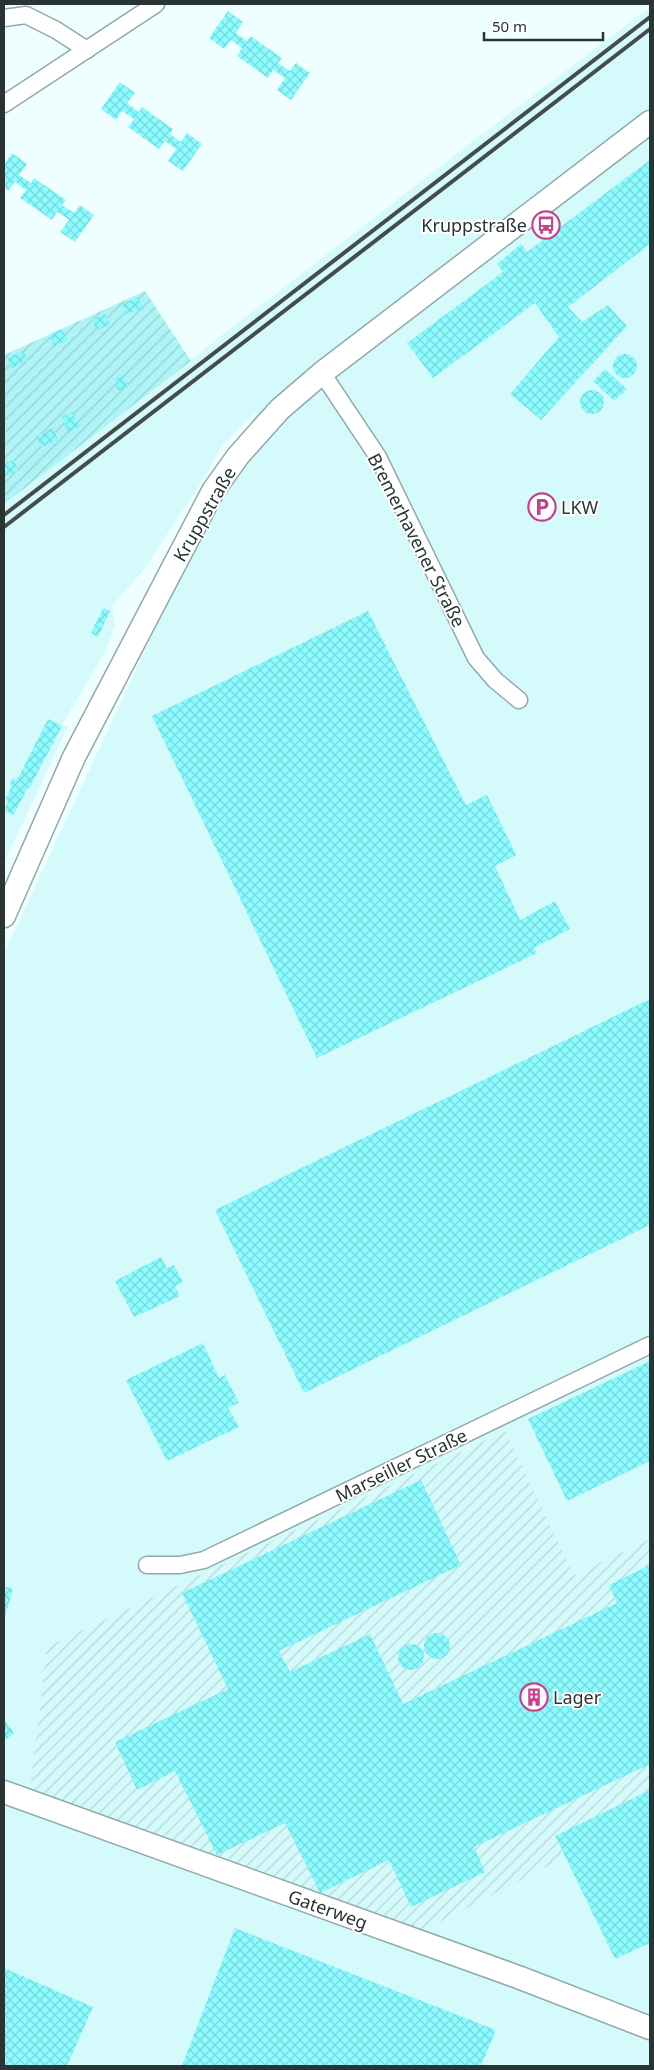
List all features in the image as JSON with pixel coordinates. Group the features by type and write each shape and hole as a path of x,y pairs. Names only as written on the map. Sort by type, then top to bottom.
{"street":[{"path":"4,104 156,4"},
{"path":"4,18 26,15 56,30 87,50"},
{"name":"Kruppstraße","path":"4,916 74,757 213,491 238,456 274,416 322,373 650,122"},
{"name":"Bremerhavener Straße","path":"322,373 378,457 476,658 495,680 519,700"},
{"name":"Marseiller Straße","path":"147,1565 180,1565 204,1560 650,1346"},
{"name":"Gaterweg","path":"4,1792 518,1977 650,2028"}],"shaded area":[{"path":"650,7 650,2066 4,2066 4,953 257,410 222,446 201,483 142,572 112,606 115,625 106,651 62,725 68,727 4,863 4,504 465,147"},
{"path":"145,291 191,361 4,504 4,355"},
{"path":"505,1431 574,1575 650,1539 650,1813 420,1932 30,1790 47,1647"}],"building":[{"path":"228,11 243,22 236,33 247,41 251,36 282,58 278,63 290,71 296,63 310,73 291,100 277,90 285,78 273,70 268,78 237,56 242,48 231,40 224,49 209,38"},
{"path":"120,82 135,93 127,103 139,112 142,107 173,129 170,134 181,142 187,133 202,144 183,171 168,161 176,149 165,141 159,149 128,127 134,119 122,111 116,120 101,109"},
{"path":"12,153 27,164 19,175 31,183 34,178 66,200 62,205 74,213 80,205 94,215 75,242 60,232 69,220 57,212 52,220 20,198 26,190 15,182 8,191 4,188 4,165"},
{"path":"650,160 650,244 568,307 582,322 608,305 627,326 541,420 510,394 559,337 535,303 433,378 407,343 503,272 497,264 521,244 527,252"},
{"path":"138,297 143,308 127,314 122,304"},
{"path":"105,314 110,324 97,330 92,320"},
{"path":"62,329 68,340 54,346 49,335"},
{"path":"23,351 28,360 12,368 7,358"},
{"path":"625,354 634,357 637,366 634,375 625,378 616,375 613,366 616,357"},
{"path":"605,369 627,389 614,401 593,381"},
{"path":"123,375 129,386 118,391 114,379"},
{"path":"592,390 601,393 604,402 601,411 592,414 583,411 580,402 583,393"},
{"path":"73,412 80,426 68,433 62,417"},
{"path":"53,428 58,440 41,447 36,436"},
{"path":"14,460 18,471 4,477 4,464"},
{"path":"103,608 110,611 98,637 91,633"},
{"path":"368,611 466,805 487,795 516,855 495,866 520,920 555,901 570,929 534,948 537,953 317,1058 152,716"},
{"path":"48,719 62,726 13,815 4,810 8,801 5,800 12,786 9,784 13,778 17,780"},
{"path":"650,999 650,1225 304,1393 215,1210"},
{"path":"161,1257 167,1268 174,1265 183,1282 175,1286 180,1296 134,1317 115,1281"},
{"path":"203,1343 219,1378 225,1375 239,1403 228,1408 239,1427 167,1461 126,1380"},
{"path":"650,1361 650,1461 567,1501 528,1419"},
{"name":"Lager","path":"421,1480 461,1565 279,1651 290,1672 370,1634 403,1704 617,1603 609,1585 650,1565 650,1764 474,1847 485,1872 411,1907 389,1860 320,1893 285,1823 217,1855 175,1771 137,1790 115,1742 228,1689 182,1593"},
{"path":"4,1586 13,1589 4,1620"},
{"path":"437,1633 446,1637 450,1646 446,1655 437,1659 428,1655 424,1646 428,1637"},
{"path":"411,1644 420,1648 424,1657 420,1666 411,1670 402,1666 398,1657 402,1648"},
{"path":"4,1719 14,1733 4,1741"},
{"path":"650,1790 650,1943 615,1959 555,1836"},
{"path":"235,1928 496,2030 481,2066 182,2066"},
{"path":"4,1968 93,2007 67,2066 4,2066"}],"railway":[{"path":"4,515 650,17"},
{"path":"4,527 650,29"}],"place":[{"name":"Kruppstraße","path":"546,225"},
{"name":"LKW","path":"542,507"},
{"name":"Lager","path":"534,1697"}]}
